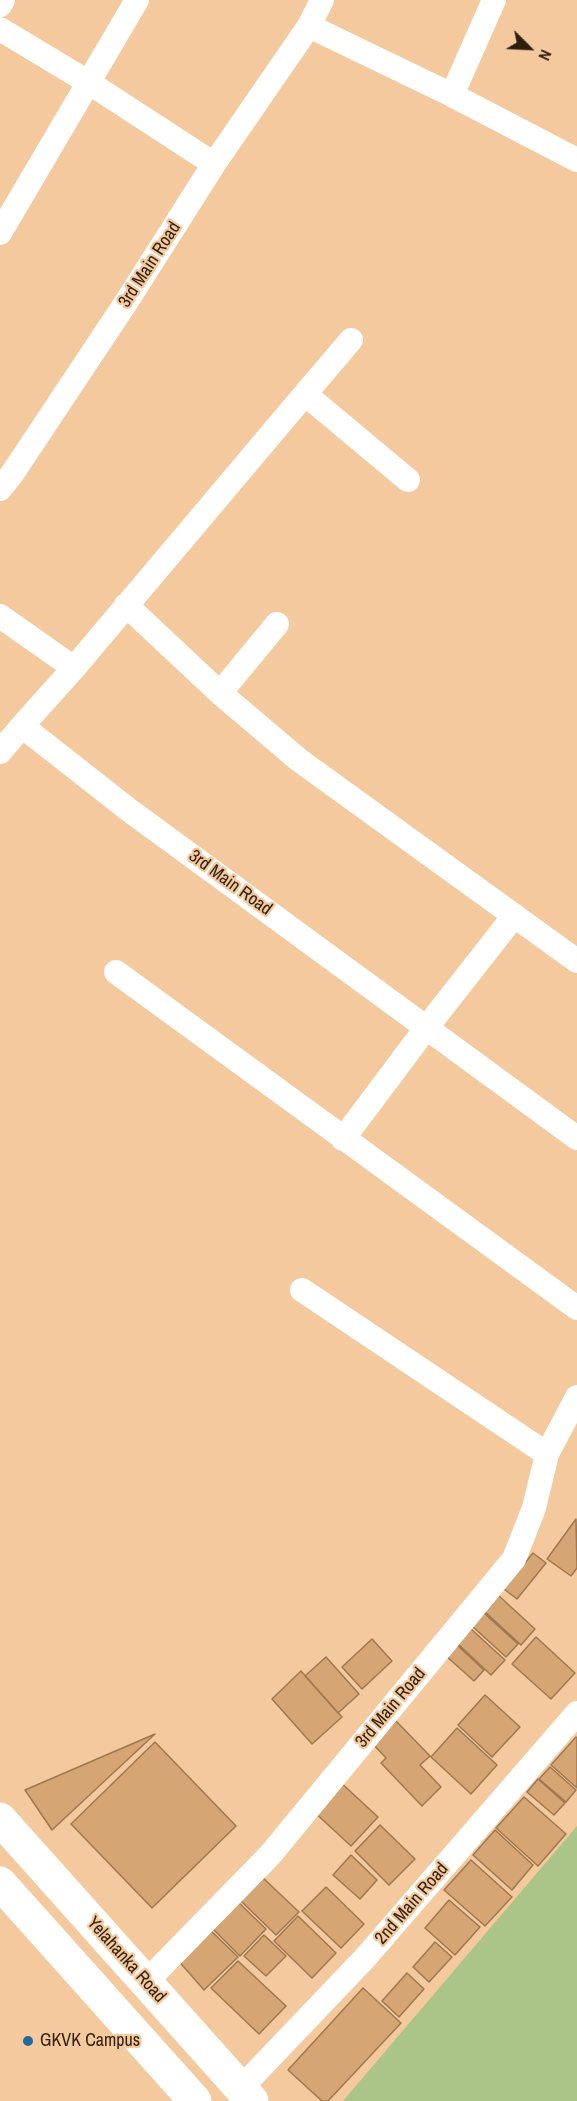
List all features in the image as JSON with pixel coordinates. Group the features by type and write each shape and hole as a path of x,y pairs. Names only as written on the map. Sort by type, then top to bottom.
{"main road":[{"name":"Yelahanka Road","path":"0,1819 246,2095"},
{"path":"0,1883 195,2101"}],"street":[{"path":"0,5 3,0"},
{"path":"0,233 137,0"},
{"name":"3rd Main Road","path":"0,489 127,301 214,164 309,26 322,0"},
{"path":"452,95 495,0"},
{"path":"309,26 452,95 577,160"},
{"path":"0,29 88,82 214,164"},
{"path":"0,752 74,668 351,340"},
{"path":"305,394 408,480"},
{"path":"126,605 219,693 299,760 577,961"},
{"path":"0,616 74,668"},
{"path":"219,693 277,624"},
{"name":"3rd Main Road","path":"22,726 129,810 577,1138"},
{"path":"343,1138 514,916"},
{"path":"116,972 577,1308"},
{"path":"302,1290 547,1454"},
{"name":"3rd Main Road","path":"146,1982 270,1855 514,1559 534,1508 547,1454 577,1397"},
{"name":"2nd Main Road","path":"246,2095 577,1713"}],"green space":[{"path":"577,1826 577,2101 343,2101"}],"building":[{"path":"576,1519 577,1568 571,1576 547,1559"},
{"path":"533,1553 546,1563 517,1599 504,1589"},
{"path":"498,1595 535,1629 521,1645 484,1611"},
{"path":"484,1613 518,1644 506,1657 472,1626"},
{"path":"471,1629 505,1660 491,1675 458,1644"},
{"path":"536,1637 575,1673 551,1699 512,1664"},
{"path":"372,1639 392,1661 362,1689 342,1667"},
{"path":"457,1645 484,1670 474,1681 446,1656"},
{"path":"326,1657 359,1694 338,1713 305,1676"},
{"path":"301,1671 342,1717 312,1744 272,1699"},
{"path":"485,1695 520,1727 492,1757 458,1725"},
{"path":"396,1721 430,1756 420,1765 441,1787 422,1806 381,1763 386,1758 373,1744"},
{"path":"457,1728 497,1765 471,1794 431,1757"},
{"path":"155,1734 52,1830 25,1790"},
{"path":"577,1738 577,1788 551,1765"},
{"path":"155,1742 236,1826 152,1908 71,1824"},
{"path":"550,1767 576,1790 566,1802 539,1779"},
{"path":"538,1779 565,1803 554,1815 527,1792"},
{"path":"339,1781 378,1817 351,1846 312,1810"},
{"path":"524,1797 566,1834 538,1866 496,1828"},
{"path":"380,1825 415,1859 389,1885 355,1851"},
{"path":"495,1830 533,1865 512,1890 473,1855"},
{"path":"351,1855 377,1880 360,1899 333,1875"},
{"path":"471,1860 512,1897 485,1926 444,1890"},
{"path":"262,1877 299,1912 276,1935 240,1900"},
{"path":"326,1887 364,1924 341,1948 302,1911"},
{"path":"449,1900 480,1927 455,1955 425,1928"},
{"path":"237,1901 266,1929 240,1956 211,1927"},
{"path":"298,1916 336,1953 312,1978 274,1941"},
{"path":"206,1926 238,1957 204,1990 176,1958"},
{"path":"264,1935 286,1956 266,1976 244,1956"},
{"path":"435,1942 452,1957 429,1982 413,1967"},
{"path":"238,1961 286,2006 259,2034 211,1988"},
{"path":"407,1973 424,1989 399,2017 382,2001"},
{"path":"363,1988 401,2023 328,2101 322,2101 288,2070"}],"place":[{"name":"GKVK Campus","path":"28,2041"}]}
